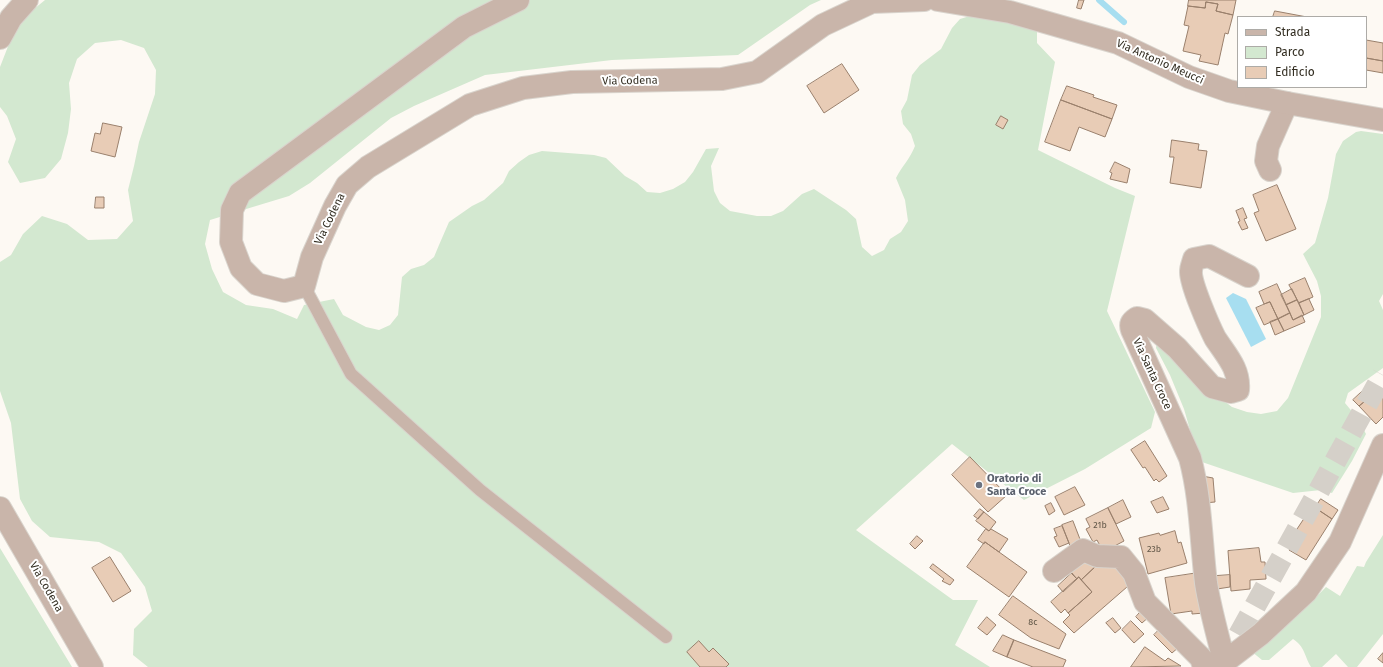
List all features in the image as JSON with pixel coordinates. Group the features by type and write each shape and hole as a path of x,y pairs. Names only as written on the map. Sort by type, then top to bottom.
{"street":[{"path":"0,38 10,18 27,0"},
{"path":"304,286 284,291 257,284 241,268 231,242 232,210 240,193 464,27 518,0"},
{"path":"873,1 924,0"},
{"name":"Via Antonio Meucci","path":"938,0 1010,12 1118,43 1189,77 1229,91 1383,120"},
{"name":"Via Codena","path":"304,286 312,256 335,206 347,185 368,167 470,105 523,88 572,82 722,79 757,72 823,25 873,1"},
{"path":"1270,170 1266,161 1268,146 1287,103"},
{"name":"Via Santa Croce","path":"1215,665 1200,520 1194,475 1190,458 1130,324 1137,318 1145,320 1177,348 1212,387 1231,392 1238,390 1233,364 1215,337 1196,292 1191,271 1194,259 1209,256 1248,276"},
{"path":"1054,571 1083,550 1097,556 1121,557 1134,573 1145,602 1201,658 1215,665 1261,634 1306,592 1340,542 1383,445"},
{"name":"Via Codena","path":"0,508 92,667"}],"lane":[{"path":"304,286 351,374 480,490 666,637"}],"green space":[{"path":"45,0 821,0 810,5 738,55 612,60 485,75 414,106 391,118 310,183 289,196 210,220 205,244 212,269 223,292 246,305 273,309 297,319 304,305 334,299 343,315 366,327 379,330 390,325 398,315 402,277 411,269 424,265 434,257 449,222 472,206 484,200 503,183 509,171 519,162 529,155 542,151 594,155 606,158 625,176 637,183 647,192 660,193 673,189 685,182 693,172 706,149 719,148 711,166 714,191 720,203 730,211 757,216 771,216 783,211 802,194 814,189 846,210 856,219 862,247 872,256 884,250 890,239 901,232 908,221 905,200 896,178 915,146 911,134 903,124 901,111 907,100 912,75 920,65 941,49 952,28 960,19 973,15 1009,22 1037,31 1037,43 1055,62 1038,150 1115,188 1135,196 1107,311 1155,412 1151,428 1085,469 1024,500 952,444 856,530 953,600 978,600 955,645 990,667 148,667 133,655 134,629 152,611 145,587 121,553 99,542 50,537 32,521 20,499 11,423 0,391 0,262 11,255 23,234 42,216 67,224 88,240 117,239 133,221 128,190 139,142 155,94 156,70 144,48 121,40 95,43 77,59 69,83 71,109 68,133 61,159 45,178 20,183 8,162 16,139 7,116 0,107 0,67 14,31 28,14"},
{"path":"1361,131 1383,134 1383,294 1379,301 1383,310 1383,368 1348,393 1345,403 1359,420 1366,434 1352,461 1332,493 1321,490 1293,493 1199,461 1184,409 1170,375 1156,348 1157,340 1207,388 1232,407 1247,412 1261,414 1277,411 1288,398 1321,317 1321,296 1317,281 1303,254 1315,243 1328,198 1336,154 1343,141 1356,132"},
{"path":"1383,535 1383,634 1357,667 1348,667 1336,654 1322,667 1311,667 1302,648 1293,639 1269,660 1262,660 1251,651 1312,601 1326,587 1340,596 1357,566 1364,567"},
{"path":"0,548 72,667 0,667"}],"water":[{"path":"1233,293 1246,299 1266,339 1251,347 1226,298"}],"building":[{"path":"1079,0 1084,0 1081,9 1077,8"},
{"path":"1189,0 1236,0 1233,15 1216,11 1218,4 1206,2 1205,8 1188,6"},
{"path":"1206,2 1218,4 1216,11 1233,15 1228,34 1225,33 1218,65 1199,61 1201,55 1183,51 1189,26 1184,25 1188,6 1205,8"},
{"path":"1275,11 1302,16 1273,16"},
{"path":"1367,40 1383,43 1383,61 1367,58"},
{"path":"1367,58 1383,61 1383,73 1367,70"},
{"path":"842,64 859,90 824,113 807,86"},
{"path":"1067,86 1117,105 1112,119 1061,100"},
{"path":"1061,100 1112,119 1105,137 1079,127 1070,151 1045,142"},
{"path":"1001,116 1008,120 1003,129 996,125"},
{"path":"103,123 122,127 115,157 91,151 95,133 100,134"},
{"path":"1172,140 1199,144 1198,150 1207,151 1201,188 1170,183 1174,157 1170,157"},
{"path":"1115,162 1130,169 1127,183 1110,179 1112,173 1110,172"},
{"path":"1277,185 1296,229 1266,241 1254,213 1259,211 1253,195"},
{"path":"96,197 104,197 104,208 95,208"},
{"path":"1243,208 1247,218 1244,219 1248,228 1242,230 1238,222 1240,221 1236,211"},
{"path":"1305,278 1313,297 1299,303 1289,285"},
{"path":"1277,284 1290,313 1278,319 1270,302 1264,304 1259,292"},
{"path":"1292,289 1297,300 1286,305 1281,295"},
{"path":"1309,299 1314,310 1304,315 1299,303"},
{"path":"1297,300 1304,315 1293,320 1286,305"},
{"path":"1270,302 1278,319 1264,325 1256,308"},
{"path":"1290,313 1293,320 1302,315 1305,322 1284,331 1278,319"},
{"path":"1278,319 1284,331 1275,335 1270,322"},
{"path":"1367,387 1378,397 1374,401 1370,397 1359,406 1353,400"},
{"path":"1383,393 1383,417 1376,424 1359,406 1370,397 1374,401"},
{"path":"1145,441 1167,476 1159,482 1156,479 1154,481 1131,450"},
{"name":"Oratorio di Santa Croce","path":"970,457 1007,495 988,512 952,475"},
{"path":"1202,476 1213,478 1215,502 1204,503"},
{"path":"1075,487 1085,505 1064,515 1055,497"},
{"path":"1163,497 1169,509 1157,513 1151,502"},
{"path":"1321,499 1338,510 1332,519 1317,509 1310,520 1308,519"},
{"path":"1123,500 1131,517 1116,524 1108,508"},
{"path":"1051,503 1055,511 1049,515 1045,506"},
{"path":"1108,508 1124,541 1103,552 1097,540 1093,542 1086,529 1090,527 1086,519"},
{"path":"980,509 984,512 978,519 974,516"},
{"path":"1317,509 1332,519 1306,560 1289,550 1297,538 1293,535 1305,517 1310,520"},
{"path":"984,512 996,522 989,531 976,521"},
{"path":"1073,521 1083,547 1072,551 1062,525"},
{"path":"1062,526 1069,543 1059,547 1054,537 1057,536 1054,529"},
{"path":"986,529 989,531 991,529 1008,539 999,552 985,542 984,544 978,540"},
{"path":"1175,531 1178,543 1181,542 1187,563 1148,574 1139,538"},
{"path":"917,536 923,541 915,549 910,544"},
{"path":"985,542 1027,572 1009,597 967,567"},
{"path":"1259,548 1261,562 1265,562 1266,579 1250,580 1250,589 1231,591 1228,551"},
{"path":"1080,556 1097,565 1081,580 1079,577 1077,579 1068,570"},
{"path":"110,557 131,591 113,602 92,568"},
{"path":"1114,557 1135,580 1074,633 1063,622 1070,615 1068,613 1092,592 1081,580 1097,565"},
{"path":"933,564 954,580 950,585 942,581 944,579 930,568"},
{"path":"1072,573 1077,579 1063,592 1058,586"},
{"path":"1198,573 1204,613 1192,614 1192,611 1171,614 1165,578"},
{"path":"1230,575 1230,587 1217,589 1216,576"},
{"path":"1079,577 1092,592 1068,613 1065,609 1061,613 1051,602"},
{"path":"1013,596 1066,634 1059,649 1031,638 999,615"},
{"path":"1144,608 1151,615 1142,623 1136,617"},
{"path":"987,617 996,625 987,635 978,628"},
{"path":"1113,618 1121,628 1115,633 1106,623"},
{"path":"1131,621 1144,634 1134,643 1122,630"},
{"path":"1163,626 1180,646 1172,653 1154,635"},
{"path":"1003,635 1014,640 1007,657 993,651"},
{"path":"1014,640 1066,660 1063,667 1033,667 1007,657"},
{"path":"699,641 709,652 713,648 729,664 726,667 700,667 687,652"},
{"path":"1145,647 1165,661 1168,658 1181,666 1131,667"},
{"path":"1383,653 1383,663 1378,659"}],"waterway":[{"path":"1099,0 1124,22"}],"tunnel":[{"path":"1223,664 1383,375"}],"place":[{"name":"Oratorio di Santa Croce","path":"979,485"}]}
